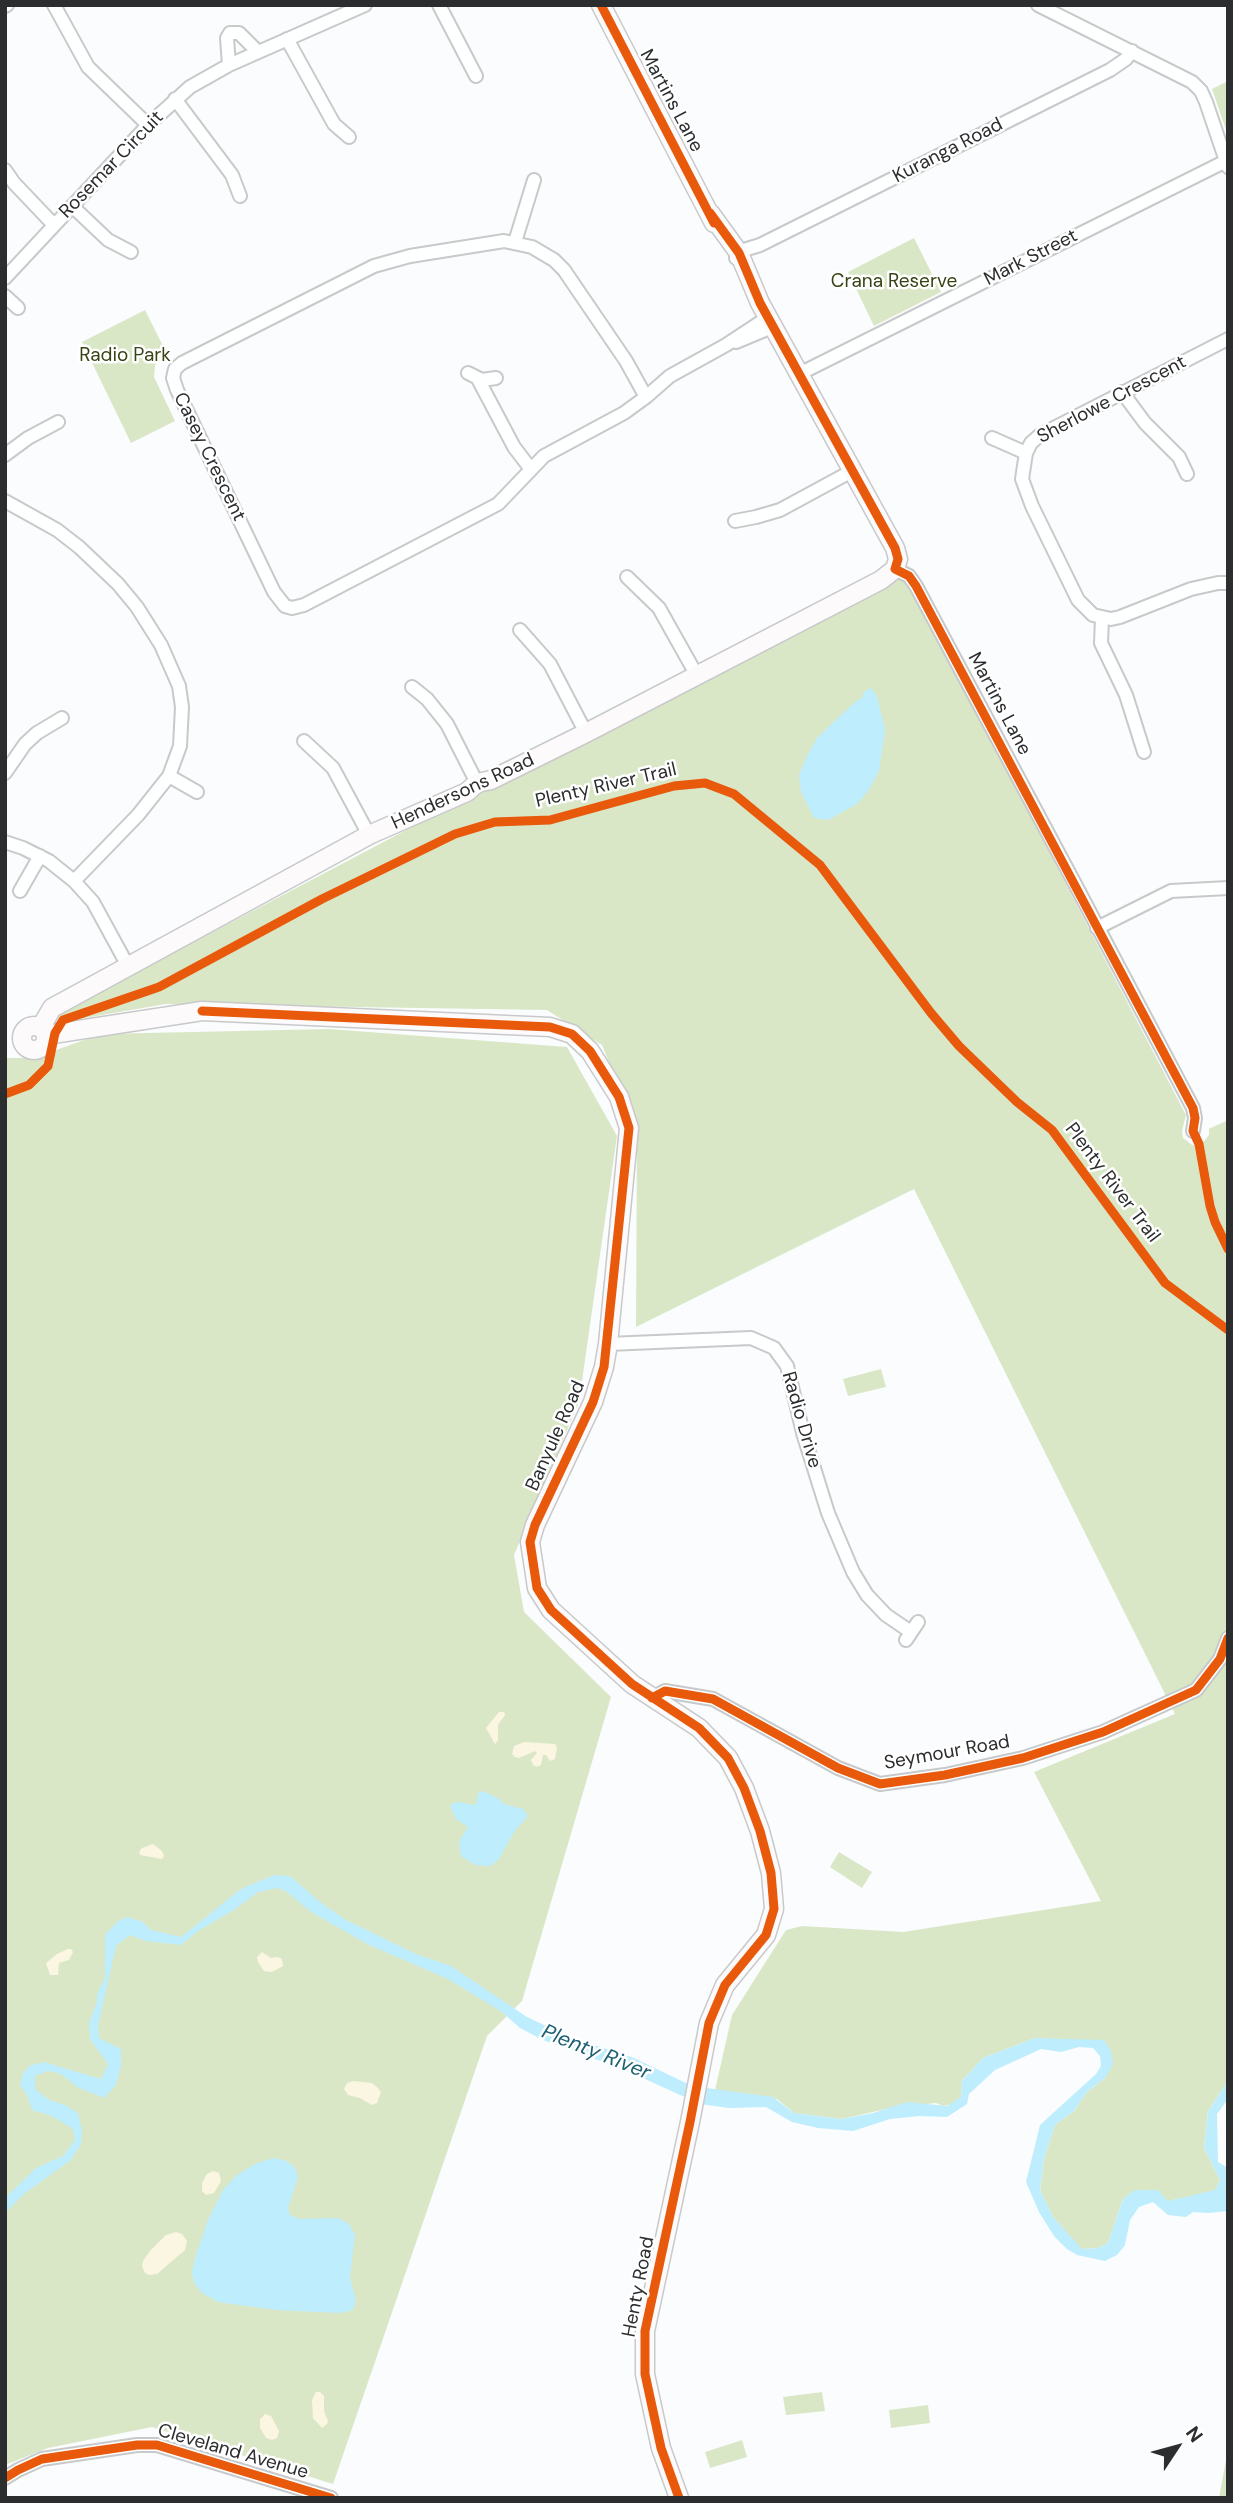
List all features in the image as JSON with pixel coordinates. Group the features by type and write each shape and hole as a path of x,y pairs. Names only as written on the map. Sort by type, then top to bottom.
{"street":[{"path":"54,5 88,67 148,125"},
{"name":"Rosemar Circuit","path":"5,278 175,99 198,82 229,65 365,5"},
{"path":"439,5 476,76"},
{"name":"Martins Lane","path":"601,5 710,213 724,245 739,256 740,273 799,374 897,554 895,569 909,576 916,586 1193,1108 1193,1131"},
{"path":"1038,5 1192,82 1201,91 1227,164"},
{"path":"229,65 227,38 230,33 239,33 258,52"},
{"path":"287,39 334,124 349,137"},
{"name":"Kuranga Road","path":"739,256 1110,70 1126,59 1132,51"},
{"path":"175,99 232,175 240,196"},
{"name":"Mark Street","path":"799,374 1227,164"},
{"path":"5,170 54,225"},
{"path":"515,242 534,180"},
{"path":"72,206 108,240 131,252"},
{"name":"Casey Crescent","path":"649,394 564,270 544,253 515,242 484,243 402,257 374,266 182,363 173,378 274,592 281,603 288,607 303,605 491,508 511,493 530,468 551,452 624,413 685,367 726,345 766,316"},
{"path":"5,296 18,307"},
{"name":"Sherlowe Crescent","path":"1102,618 1085,609 1079,600 1032,506 1022,479 1026,453 1031,443 1040,435 1228,339"},
{"path":"496,378 473,376 514,447 530,468"},
{"path":"1122,392 1145,423 1179,457 1186,474"},
{"path":"5,455 28,438 58,422"},
{"path":"992,438 1026,453"},
{"path":"735,520 779,510 852,471"},
{"path":"5,501 45,523 79,547 118,584 152,629 172,667 182,706 180,746 169,776 138,815 74,881"},
{"name":"Hendersons Road","path":"14,1043 26,1029 33,1026 44,1031 52,1008 369,835 467,792 477,783 491,780 586,733 881,580 895,569"},
{"path":"627,577 659,608 696,674"},
{"path":"1144,752 1129,702 1101,643 1102,618 1120,617 1191,589 1228,583"},
{"path":"520,630 550,664 586,733"},
{"path":"412,687 427,699 447,724 477,783"},
{"path":"5,773 25,744 37,733 62,718"},
{"path":"304,741 333,768 369,835"},
{"path":"169,776 197,792"},
{"path":"5,842 40,856 74,881 93,902 129,968"},
{"path":"20,891 40,856"},
{"path":"1097,929 1171,891 1228,888"},
{"name":"Banyule Road","path":"44,1031 202,1011 550,1027 572,1034 590,1051 619,1097 629,1128 604,1367 593,1402 535,1525 530,1542 537,1588 551,1610 632,1684 699,1728 728,1758 744,1788 756,1820 771,1873 774,1909 766,1935 725,1985 709,2023 690,2122"},
{"name":"Radio Drive","path":"608,1344 751,1338 774,1348 787,1366 803,1433 828,1513 853,1572 867,1595 886,1615 912,1632"},
{"name":"Seymour Road","path":"652,1699 665,1690 713,1699 838,1768 880,1784 945,1775 1023,1758 1103,1732 1196,1690 1220,1659 1228,1638"},
{"name":"Henty Road","path":"679,2498 660,2448 645,2374 645,2330 690,2122"},
{"name":"Cleveland Avenue","path":"5,2478 42,2459 138,2445 157,2445 331,2498"}],"green space":[{"path":"1228,81 1228,136 1212,89"},
{"name":"Crana Reserve","path":"914,238 941,292 874,326 848,272"},
{"name":"Radio Park","path":"145,310 167,354 155,365 154,377 175,421 131,443 82,342"},
{"path":"898,579 907,581 932,627 1186,1115 1183,1138 1192,1145 1202,1144 1209,1135 1209,1129 1228,1120 1228,2081 1208,2111 1204,2148 1220,2180 1215,2191 1168,2201 1123,2199 1108,2243 1098,2248 1081,2249 1053,2217 1040,2190 1044,2159 1055,2125 1074,2111 1087,2092 1105,2078 1111,2051 1035,2038 983,2058 962,2081 961,2097 953,2104 943,2106 936,2103 886,2109 842,2119 794,2113 777,2099 715,2090 732,2015 786,1930 802,1926 903,1932 1101,1901 1034,1772 1175,1714 914,1189 636,1327 637,1131 602,1045 547,1010 166,1004 61,1022 57,1017 63,1011 448,808"},
{"path":"329,1029 567,1047 617,1136 579,1402 514,1555 524,1612 611,1697 522,2001 487,2036 333,2484 152,2427 48,2448 5,2465 5,1058 34,1058 101,1034"},
{"path":"881,1369 886,1387 848,1396 843,1379"},
{"path":"839,1852 872,1872 862,1888 830,1867"},
{"path":"822,2392 825,2411 786,2415 783,2397"},
{"path":"928,2405 930,2423 891,2428 889,2410"},
{"path":"742,2440 747,2457 710,2468 705,2452"},
{"path":"1228,2449 1228,2498 1219,2498"}],"sand":[{"path":"499,1712 504,1712 505,1715 498,1725 498,1740 495,1744 486,1728"},
{"path":"524,1742 555,1744 555,1759 550,1761 543,1755 541,1765 537,1767 531,1760 537,1753 535,1751 519,1758 515,1757 512,1754 514,1746"},
{"path":"153,1844 162,1851 162,1859 140,1855 142,1848"},
{"path":"68,1949 73,1952 69,1960 59,1963 58,1975 50,1975 46,1963"},
{"path":"262,1952 271,1958 282,1959 283,1966 272,1972 264,1971 257,1957"},
{"path":"347,2083 372,2083 377,2087 381,2092 377,2103 372,2105 348,2095 344,2089"},
{"path":"213,2171 219,2173 221,2181 214,2193 206,2195 202,2191 202,2183 207,2174"},
{"path":"176,2232 182,2234 187,2241 185,2250 157,2274 145,2273 143,2261 150,2251 166,2235"},
{"path":"316,2392 324,2396 324,2411 328,2421 322,2428 313,2418 312,2400"},
{"path":"265,2414 271,2416 279,2431 277,2438 272,2440 266,2438 260,2428 260,2419"}],"water":[{"path":"871,688 877,696 885,730 879,771 869,790 857,804 828,820 814,818 801,792 799,775 807,756 817,738"},
{"path":"482,1791 498,1798 504,1804 523,1809 528,1816 514,1832 499,1859 491,1866 475,1865 461,1856 459,1841 468,1827 456,1819 450,1806 460,1802 474,1805 478,1793"},
{"name":"Plenty River","path":"274,1875 290,1876 346,1920 416,1954 451,1966 527,2017 567,2036 634,2058 692,2086 773,2097 794,2113 842,2119 907,2102 947,2106 961,2097 962,2081 983,2058 1035,2038 1104,2040 1111,2051 1113,2064 1105,2078 1087,2092 1074,2111 1055,2125 1044,2159 1040,2190 1053,2217 1082,2249 1098,2248 1108,2243 1123,2199 1135,2190 1158,2190 1168,2201 1215,2190 1220,2180 1204,2148 1208,2111 1228,2081 1228,2099 1217,2114 1218,2162 1228,2168 1228,2211 1193,2212 1186,2217 1168,2215 1153,2202 1139,2207 1130,2220 1125,2245 1117,2255 1105,2261 1077,2255 1054,2236 1039,2212 1026,2182 1040,2125 1096,2074 1101,2066 1100,2056 1093,2048 1079,2047 1061,2052 1041,2049 995,2070 969,2094 967,2104 947,2117 890,2119 853,2131 818,2128 792,2122 766,2107 729,2108 700,2104 623,2069 543,2040 520,2028 502,2012 448,1979 369,1945 311,1912 287,1892 277,1888 258,1892 181,1945 146,1941 130,1935 116,1946 98,2026 99,2038 121,2049 121,2066 116,2085 104,2098 77,2087 61,2074 48,2071 35,2076 35,2089 49,2100 78,2113 82,2130 81,2144 71,2160 24,2194 5,2213 5,2198 36,2168 63,2156 75,2140 73,2129 52,2116 32,2110 20,2085 22,2075 29,2066 44,2062 101,2079 108,2064 90,2039 89,2023 97,2002 97,1994 105,1978 105,1935 118,1921 128,1917 143,1922 151,1930 181,1937 241,1889"},
{"path":"274,2158 287,2161 295,2168 298,2177 288,2208 290,2215 300,2219 338,2218 349,2224 355,2235 350,2277 356,2301 353,2310 340,2313 276,2310 218,2302 202,2293 194,2283 192,2272 196,2255 208,2220 223,2190 237,2175 257,2163"}],"cycle path":[{"path":"601,5 714,223"},
{"path":"710,213 739,253 760,303 895,548 898,559 895,569 909,576 916,586 1193,1108 1193,1131 1199,1144 1210,1206 1228,1249"},
{"name":"Plenty River Trail","path":"5,1094 29,1085 48,1066 55,1033 63,1020 159,987 322,899 455,834 495,822 550,820 674,786 705,783 734,794 820,865 931,1013 959,1046 1017,1102 1052,1130 1165,1283 1228,1330"},
{"path":"202,1011 550,1027 572,1034 590,1051 619,1097 629,1128 604,1367 593,1402 535,1525 530,1542 537,1588 551,1610 632,1684 699,1728 728,1758 744,1788 760,1831 771,1873 774,1909 766,1935 725,1985 709,2023 645,2331 645,2374 661,2448 679,2498"},
{"path":"652,1698 665,1691 713,1699 838,1768 880,1784 945,1775 1023,1758 1103,1732 1196,1690 1220,1659 1228,1638"},
{"path":"5,2478 42,2459 137,2445 157,2445 331,2498"}]}
